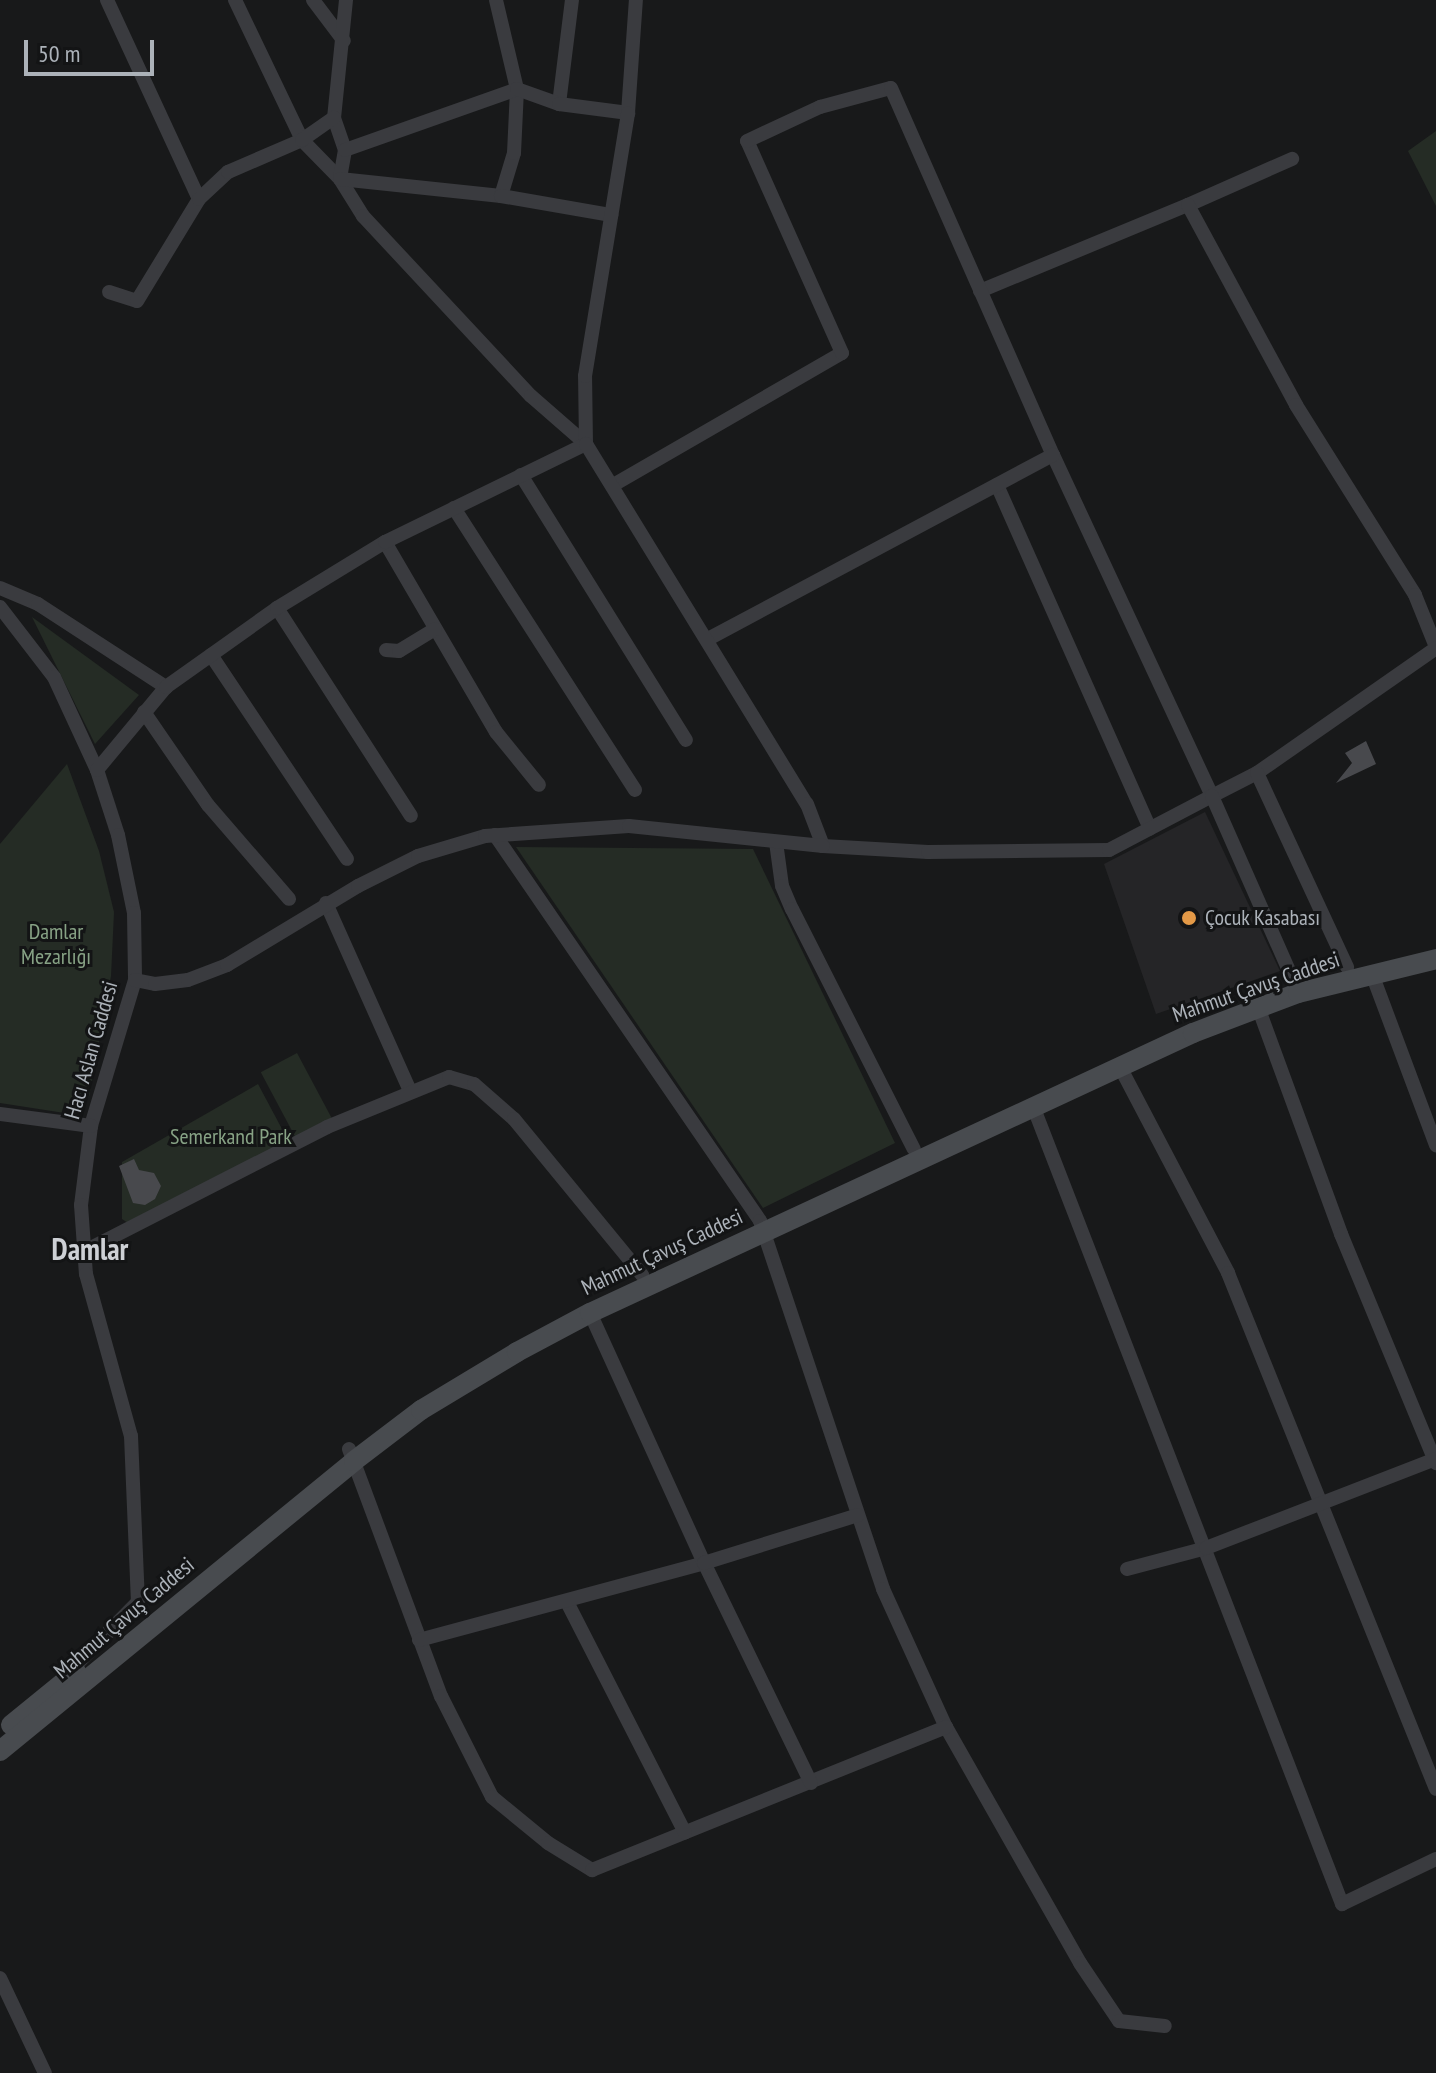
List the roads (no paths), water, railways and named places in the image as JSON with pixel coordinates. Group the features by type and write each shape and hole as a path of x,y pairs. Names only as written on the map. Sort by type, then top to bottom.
{"main road":[{"path":"0,1734 55,1689 144,1606 352,1455 457,1371 642,1275 762,1226 914,1149 1163,1035 1295,984 1347,967 1436,945"},
{"name":"Mahmut Çavuş Caddesi","path":"0,1751 352,1455 452,1390 590,1313 762,1226 1119,1065 1258,1007 1436,959"}],"street":[{"path":"107,0 199,199"},
{"path":"235,0 302,140 340,179 363,216 510,374 586,444 615,484 807,804 823,846"},
{"path":"313,0 344,41"},
{"path":"340,179 345,150 334,118 346,0"},
{"path":"496,0 517,89 514,153 501,196"},
{"path":"559,104 572,0"},
{"path":"586,444 585,376 628,113 636,0"},
{"path":"615,484 842,353 747,141 820,107 891,88 1053,455 1212,796 1295,984"},
{"path":"345,150 517,89 559,104 628,113"},
{"path":"109,292 137,301 199,199 228,172 302,140 334,118"},
{"path":"980,291 1292,159"},
{"path":"340,179 501,196 611,215"},
{"path":"135,980 155,984 188,980 227,965 326,903 418,856 495,835 629,826 776,842 928,852 1109,850 1257,773 1436,648 1415,595 1296,405 1188,205"},
{"path":"97,770 166,687 277,608 385,542 586,444"},
{"path":"708,639 1053,455"},
{"path":"521,475 686,740"},
{"path":"997,485 1150,829"},
{"path":"454,508 635,790"},
{"path":"385,542 496,732 539,785"},
{"path":"0,588 38,604 166,687"},
{"name":"Hacı Aslan Caddesi","path":"0,607 54,677 97,770 118,835 134,913 135,980 91,1126 81,1205 83,1252 131,1436 144,1606"},
{"path":"277,608 411,816"},
{"path":"386,650 399,651 435,629"},
{"path":"211,655 347,859"},
{"path":"144,712 208,805 289,899"},
{"path":"1257,773 1347,967"},
{"path":"495,835 762,1226 883,1589 946,1727 1080,1963 1119,2021 1165,2026"},
{"path":"776,842 782,886 792,909 914,1149"},
{"path":"326,903 410,1091"},
{"path":"1372,974 1436,1145"},
{"path":"1127,1569 1206,1548 1436,1460 1341,1234 1258,1007"},
{"path":"1119,1065 1228,1273 1436,1789"},
{"path":"83,1252 410,1091 449,1077 474,1084 514,1119 642,1275"},
{"path":"1033,1106 1342,1904 1436,1859"},
{"path":"0,1114 91,1126"},
{"path":"590,1313 704,1563 811,1783"},
{"path":"352,1455 419,1640 492,1797 548,1843 592,1870 946,1727"},
{"path":"419,1640 704,1563 858,1515"},
{"path":"567,1602 685,1833"},
{"path":"0,1978 45,2073"}],"place":[{"name":"Çocuk Kasabası","path":"1189,918"}],"district":[{"name":"Damlar","path":"90,1249"}],"park label":[{"name":"Damlar Mezarlığı","path":"56,944"},
{"name":"Semerkand Park","path":"231,1137"}]}
